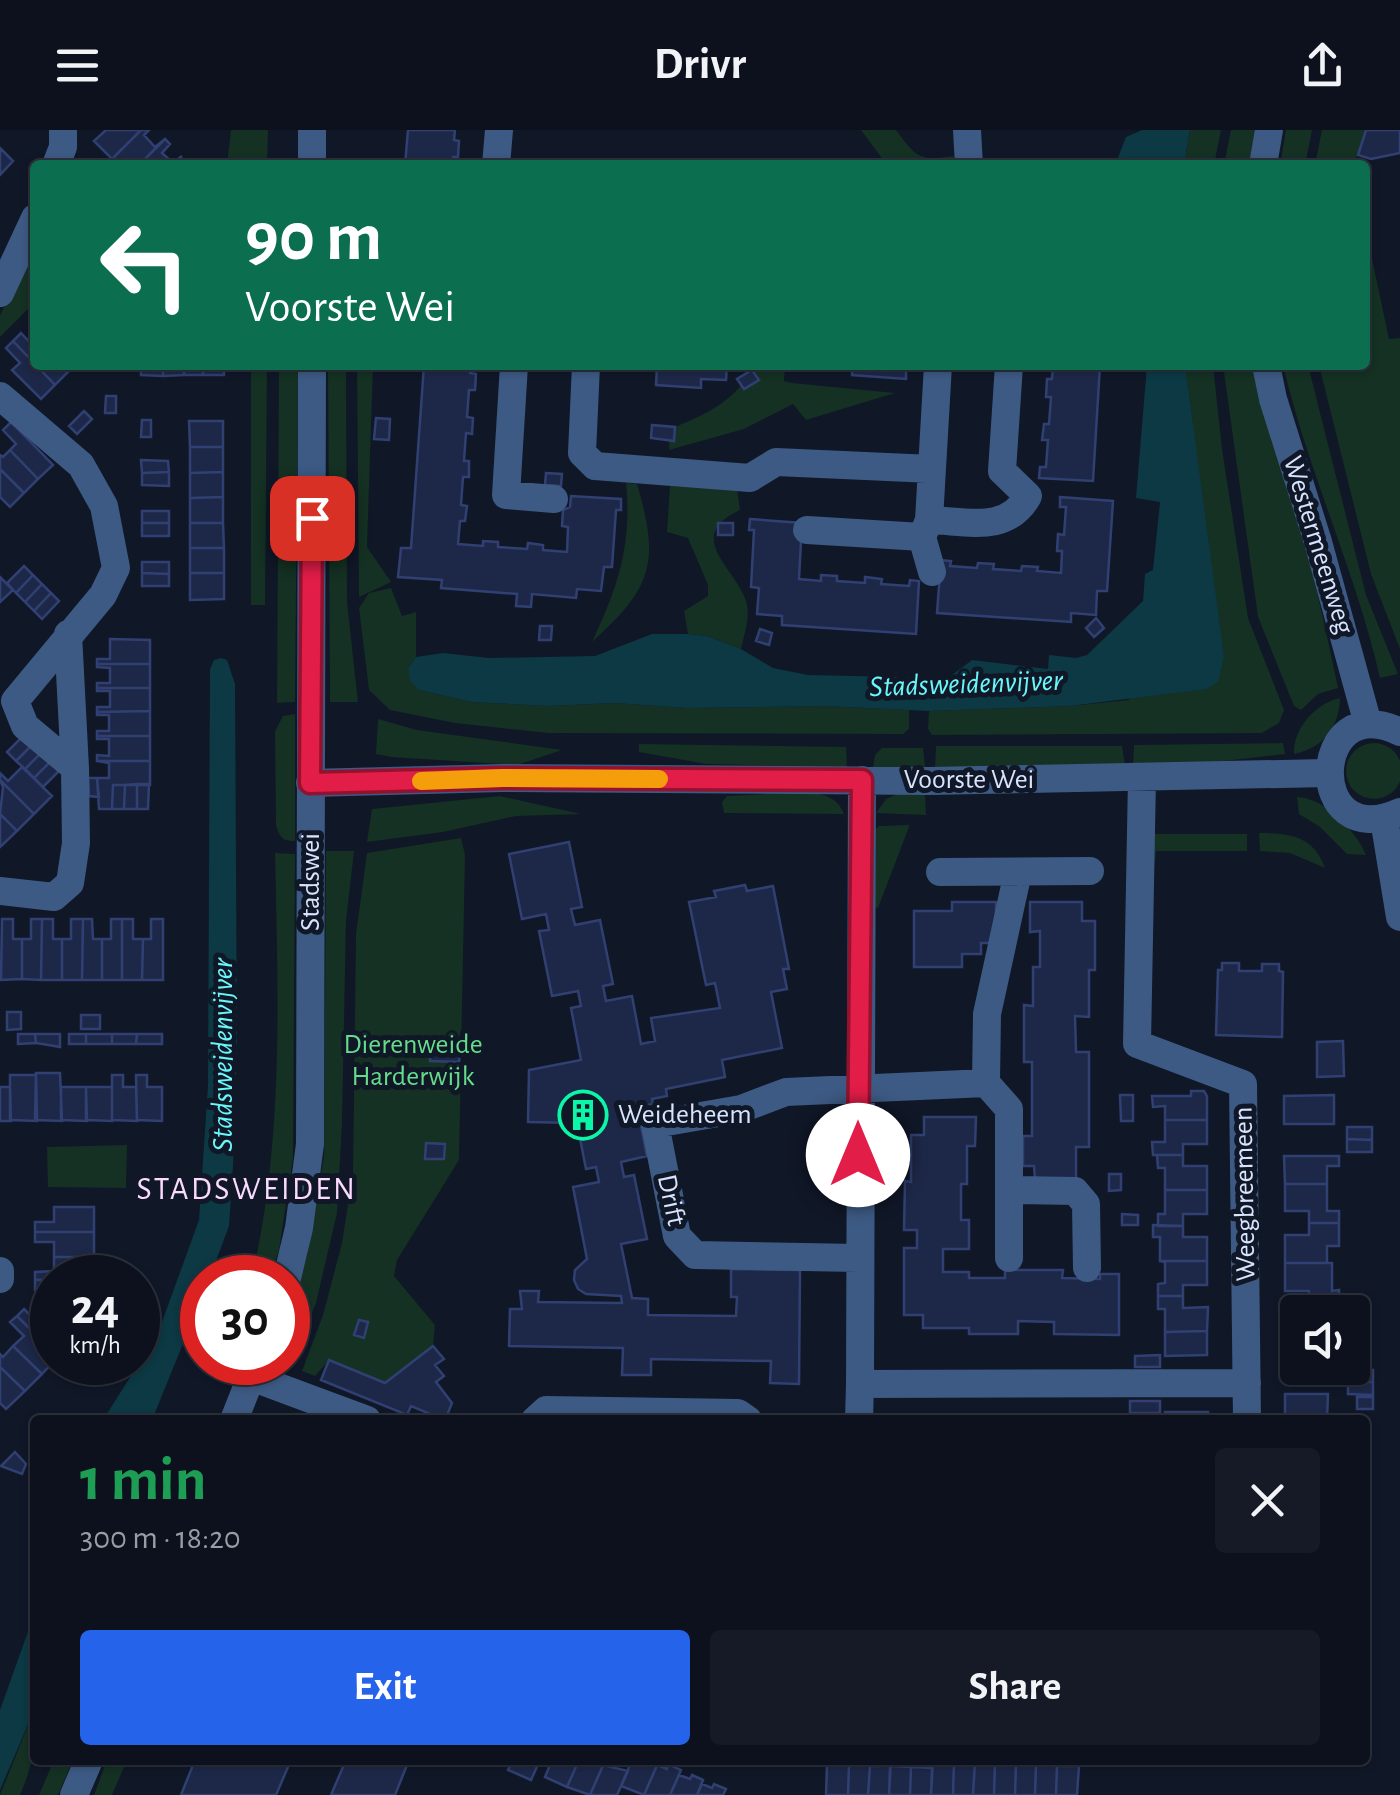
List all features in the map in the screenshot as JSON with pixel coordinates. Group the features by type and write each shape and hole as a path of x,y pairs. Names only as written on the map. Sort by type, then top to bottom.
{"street":[{"path":"58,160 63,130"},
{"path":"312,130 312,160"},
{"path":"497,160 500,130"},
{"path":"967,130 969,160"},
{"path":"1264,160 1269,130"},
{"path":"0,293 30,229"},
{"name":"Stadswei","path":"293,1255 310,1144 312,370"},
{"path":"514,370 506,496 554,499"},
{"path":"586,370 582,453 595,466 750,478 776,462 932,470"},
{"path":"932,572 925,528 938,370"},
{"path":"807,530 1000,522 1018,513 1028,496 1002,472 1009,370"},
{"name":"Westermeenweg","path":"1267,370 1368,724"},
{"path":"0,396 80,465 104,506 116,568 104,595 15,700 26,726 75,768"},
{"path":"0,891 54,897 70,883 76,843 68,634"},
{"path":"1400,732 1368,724 1351,731 1331,754 1327,774 1339,803 1353,814 1392,815 1400,917"},
{"name":"Voorste Wei","path":"310,783 502,778 862,780 1327,774"},
{"name":"Weegbreemeen","path":"1142,778 1137,1044 1243,1084 1247,1415"},
{"path":"859,1415 862,780"},
{"path":"940,872 1090,871"},
{"path":"1009,1258 1008,1109 986,1083 987,1014 1018,872"},
{"path":"858,1087 986,1083"},
{"name":"Drift","path":"858,1087 786,1092 742,1109 656,1124 677,1236 696,1256 858,1258"},
{"path":"1009,1190 1075,1191 1081,1196 1086,1204 1086,1268"},
{"path":"0,1271 0,1279"},
{"path":"860,1384 1247,1383"},
{"path":"236,1415 248,1385"},
{"path":"288,1385 356,1415"},
{"path":"540,1415 546,1410 741,1415"},
{"path":"74,1795 87,1765"}],"green space":[{"path":"231,130 268,130 267,160 228,160"},
{"path":"861,130 896,130 920,155 954,156 953,160 883,160"},
{"path":"1190,130 1221,130 1215,160 1185,160"},
{"path":"1231,130 1255,130 1250,160 1225,160"},
{"path":"1286,130 1312,130 1306,160 1281,160"},
{"path":"1322,130 1365,130 1356,160 1316,160"},
{"path":"1370,249 1389,339 1400,338 1400,649 1371,574 1320,370 1370,370"},
{"path":"30,258 30,307 0,337 0,315"},
{"path":"251,370 267,370 265,605 251,605"},
{"path":"279,370 298,370 295,702 277,703"},
{"path":"328,370 346,370 347,602 358,702 330,702"},
{"path":"357,370 373,370 367,547 391,582 359,597"},
{"path":"751,370 785,370 784,381 792,383 895,393 806,420 793,404 744,429 669,450 670,429 708,412 729,398"},
{"path":"1186,370 1214,370 1248,618 1284,710 1279,723 1262,733 932,735 928,729 929,711 1129,700 1203,516"},
{"path":"1224,370 1253,370 1304,544 1338,688 1318,694 1301,710 1294,706 1258,617"},
{"path":"1284,370 1309,370 1366,595 1398,674 1380,678 1358,599"},
{"path":"626,483 637,484 644,511 649,554 646,572 628,605 592,642 621,565 627,526"},
{"path":"670,486 737,489 740,510 723,520 715,531 714,542 746,601 741,649 707,636 688,634 684,611 708,596 708,585 688,538 667,532"},
{"path":"391,588 402,616 416,612 416,657 408,668 419,690 472,702 548,706 614,703 687,708 826,706 909,710 909,729 903,734 548,733 455,723 390,710 369,690 359,608 369,593"},
{"path":"1340,698 1337,718 1328,735 1314,747 1294,754 1297,735 1308,718 1323,705"},
{"path":"295,714 295,841 282,838 276,826 275,731 283,716"},
{"path":"378,719 417,730 562,750 517,765 391,757 376,754"},
{"path":"1283,743 1285,754 1133,765 1134,745"},
{"path":"639,744 846,747 847,767 706,764 639,752"},
{"path":"1363,745 1385,745 1400,760 1400,782 1385,797 1363,797 1348,782 1348,760"},
{"path":"936,746 1122,746 1125,765 935,768"},
{"path":"882,748 923,748 925,768 873,767 875,755"},
{"path":"812,792 835,801 844,814 724,813 722,802 727,796"},
{"path":"902,792 925,793 926,815 876,813 886,799"},
{"path":"500,796 581,814 516,816 443,832 367,842 372,809"},
{"path":"1297,797 1307,798 1338,817 1355,835 1366,855 1347,854 1320,827 1299,814"},
{"path":"909,825 878,908 874,906 875,830 879,826"},
{"path":"1259,833 1300,838 1314,849 1325,868 1290,853 1260,851"},
{"path":"1148,834 1247,834 1247,851 1156,851 1155,862"},
{"name":"Dierenweide Harderwijk","path":"461,838 465,855 459,1160 397,1260 394,1276 435,1325 433,1346 385,1383 329,1360 315,1376 310,1374 310,1350 342,1243 353,1172 356,934 367,853"},
{"path":"326,851 354,851 346,921 337,1213 310,1318 307,1255 324,1156"},
{"path":"275,853 295,854 293,1158 277,1255 256,1255 270,1172 277,1013"},
{"path":"127,1145 126,1188 48,1187 47,1147"},
{"path":"30,1720 30,1765 25,1783 20,1795 0,1795"},
{"path":"52,1765 71,1765 58,1795 39,1795"},
{"path":"105,1765 125,1765 112,1795 94,1795"}],"water":[{"path":"1142,130 1190,130 1185,160 1117,160 1126,137"},
{"name":"Stadsweidenvijver","path":"1147,370 1186,370 1224,657 1218,682 1206,689 1070,706 929,711 472,702 419,690 410,681 408,668 416,657 443,653 489,658 595,656 652,634 707,636 741,649 773,668 808,675 948,678 972,660 1048,669 1049,655 1087,655 1143,601 1145,574 1153,570 1160,502 1136,498"},
{"name":"Stadsweidenvijver","path":"214,660 227,660 235,684 237,1047 233,1166 229,1226 218,1255 186,1255 199,1220 208,1086 210,669"},
{"path":"180,1272 180,1351 154,1415 106,1415 125,1385 160,1385 160,1327"},
{"path":"30,1626 30,1720 0,1790 0,1710"}],"building":[{"path":"106,130 141,130 112,159 94,141"},
{"path":"141,130 149,130 144,135 155,147 165,139 144,160 112,159"},
{"path":"408,130 455,130 458,157 405,160"},
{"path":"1366,130 1400,130 1400,153 1371,159 1358,155"},
{"path":"165,139 170,144 162,153 170,160 144,160"},
{"path":"0,148 13,161 0,175"},
{"path":"21,333 30,343 30,359 13,341"},
{"path":"13,341 30,359 30,370 41,370 55,385 41,399 12,370 20,363 6,348"},
{"path":"41,370 68,370 55,385"},
{"path":"141,370 163,370 163,376 141,375"},
{"path":"163,370 184,370 184,375 163,376"},
{"path":"184,370 203,370 203,375 184,375"},
{"path":"203,370 224,370 224,375 203,375"},
{"path":"424,370 470,370 476,374 475,390 469,390 467,417 473,418 472,434 466,433 464,461 469,461 469,477 463,477 461,505 467,506 465,521 460,521 458,544 483,546 483,541 498,542 498,547 527,549 528,543 543,545 543,550 567,552 568,527 562,526 563,510 570,507 571,496 621,499 621,510 616,510 612,567 604,567 601,591 577,589 576,598 532,594 531,607 516,606 517,594 441,588 442,580 398,577 401,548 411,548"},
{"path":"657,370 727,370 726,380 701,379 701,388 656,385"},
{"path":"752,370 759,380 744,389 737,379"},
{"path":"852,370 901,370 906,371 906,379 852,375"},
{"path":"1053,370 1100,370 1093,481 1039,478 1040,467 1046,467 1048,440 1042,440 1044,424 1049,424 1051,397 1046,397 1047,379 1052,379"},
{"path":"106,396 116,396 116,413 105,413"},
{"path":"84,411 92,419 77,434 69,426"},
{"path":"376,418 390,419 389,440 374,439"},
{"path":"142,420 151,420 151,437 141,437"},
{"path":"189,421 223,421 223,447 190,447"},
{"path":"11,422 53,465 38,479 10,450 16,444 3,430"},
{"path":"652,425 675,427 674,441 651,438"},
{"path":"190,447 223,447 223,472 190,473"},
{"path":"10,450 38,479 24,493 0,469 0,455 3,457"},
{"path":"141,460 168,461 169,472 142,473"},
{"path":"0,469 24,493 10,507 0,497"},
{"path":"169,472 169,486 142,485 142,473"},
{"path":"223,472 223,497 190,498 190,473"},
{"path":"546,473 562,474 561,486 545,485"},
{"path":"223,497 223,523 190,523 190,498"},
{"path":"1060,497 1113,501 1107,591 1097,591 1096,615 1071,613 1071,622 937,613 941,560 951,561 950,566 977,568 978,563 994,564 993,569 1021,571 1022,566 1061,573 1058,534 1064,535 1066,507 1060,507"},
{"path":"142,511 169,511 169,523 142,523"},
{"path":"750,519 802,523 799,579 821,581 821,575 837,576 837,581 865,583 865,577 882,579 881,584 909,586 910,580 919,581 916,634 782,625 782,616 757,614 759,588 751,587 754,530 749,530"},
{"path":"142,523 169,523 169,536 142,536"},
{"path":"190,523 223,523 224,548 190,548"},
{"path":"718,523 733,523 733,535 718,535"},
{"path":"190,548 224,548 224,573 190,573"},
{"path":"142,562 169,562 169,574 142,573"},
{"path":"24,566 33,575 16,593 7,583"},
{"path":"142,573 169,574 169,586 142,586"},
{"path":"190,573 224,573 224,599 190,600"},
{"path":"33,575 42,584 25,602 16,593"},
{"path":"0,577 13,590 0,602"},
{"path":"42,584 51,593 34,611 25,602"},
{"path":"51,593 59,601 42,619 34,611"},
{"path":"1096,618 1104,628 1094,637 1086,628"},
{"path":"540,626 552,626 551,640 539,640"},
{"path":"760,629 772,633 769,645 756,641"},
{"path":"110,639 150,640 150,664 97,664 97,659 110,659"},
{"path":"97,664 150,664 150,688 97,688 97,683 110,683 110,668"},
{"path":"97,688 150,688 150,711 97,712 97,707 110,707 110,691"},
{"path":"150,711 150,736 97,736 97,731 109,731 109,715 97,712"},
{"path":"25,734 34,743 16,761 7,752"},
{"path":"97,736 150,736 150,761 97,761 97,755 109,756 109,739"},
{"path":"34,743 42,752 25,769 16,761"},
{"path":"42,752 51,761 34,778 25,769"},
{"path":"51,761 60,770 43,787 34,778"},
{"path":"97,761 150,761 150,785 113,785 112,809 99,809 97,778 109,778 109,763"},
{"path":"22,767 52,796 34,814 0,780 0,773 8,781"},
{"path":"88,778 97,778 99,797 89,796"},
{"path":"0,780 34,814 17,831 0,814"},
{"path":"137,784 137,809 124,809 125,785"},
{"path":"137,784 149,784 148,809 137,809"},
{"path":"113,785 125,785 124,809 112,809"},
{"path":"0,814 17,831 0,847"},
{"name":"Weideheem","path":"569,842 582,907 571,909 575,925 600,920 613,984 603,986 606,1001 632,996 641,1044 655,1041 651,1018 720,1008 715,983 706,985 689,902 716,897 714,891 745,885 747,891 773,886 789,969 783,969 787,989 771,992 782,1048 722,1060 725,1077 666,1089 667,1096 637,1107 647,1156 621,1162 624,1177 634,1175 647,1239 621,1244 632,1298 648,1299 648,1315 736,1316 737,1297 731,1297 731,1269 800,1270 799,1384 770,1383 771,1361 651,1359 651,1375 622,1375 623,1348 509,1346 510,1309 522,1309 520,1291 539,1291 538,1302 622,1303 621,1296 586,1294 574,1280 575,1270 587,1259 573,1187 599,1182 596,1167 586,1169 577,1123 528,1122 529,1070 581,1060 571,1008 581,1006 578,991 552,996 539,931 549,930 546,914 522,919 509,854"},
{"path":"952,902 996,902 996,943 981,943 981,954 962,954 962,967 914,967 914,911 952,911"},
{"path":"1030,902 1082,902 1082,921 1095,921 1095,970 1089,970 1089,1017 1075,1016 1076,1052 1089,1052 1089,1147 1076,1147 1076,1180 1035,1180 1034,1166 1023,1166 1023,1136 1032,1136 1032,1062 1024,1062 1024,1005 1033,1006 1033,967 1040,967 1040,931 1030,932"},
{"path":"2,919 13,919 13,939 22,939 22,979 1,980"},
{"path":"31,919 42,919 41,980 22,979 22,939 31,939"},
{"path":"42,919 53,919 53,939 62,939 62,980 41,980"},
{"path":"71,919 83,919 82,980 62,980 62,939 71,939"},
{"path":"83,919 92,919 93,939 102,939 102,980 82,980"},
{"path":"111,919 122,919 122,980 102,980 102,939 111,939"},
{"path":"122,919 133,919 133,939 143,939 142,980 122,980"},
{"path":"151,919 163,919 163,980 142,980 143,939 151,939"},
{"path":"1222,963 1239,963 1239,971 1262,971 1262,964 1279,964 1279,971 1283,972 1282,1037 1216,1035 1218,970 1222,970"},
{"path":"7,1012 21,1012 21,1029 7,1030"},
{"path":"81,1015 100,1015 100,1029 81,1029"},
{"path":"18,1034 35,1034 36,1043 18,1044"},
{"path":"35,1034 60,1034 60,1047 36,1043"},
{"path":"69,1034 86,1034 86,1044 69,1044"},
{"path":"86,1034 112,1034 112,1044 86,1044"},
{"path":"112,1034 137,1034 136,1044 112,1044"},
{"path":"137,1034 162,1034 162,1044 136,1044"},
{"path":"431,1040 447,1040 446,1046 460,1047 459,1062 430,1061"},
{"path":"1343,1041 1344,1076 1317,1077 1317,1042"},
{"path":"36,1073 60,1073 62,1121 35,1120"},
{"path":"10,1075 36,1075 37,1121 10,1120"},
{"path":"112,1075 123,1075 123,1087 136,1087 137,1121 112,1120"},
{"path":"136,1075 147,1075 147,1087 162,1087 162,1121 137,1120"},
{"path":"0,1087 10,1087 11,1121 0,1121"},
{"path":"61,1087 86,1087 87,1121 61,1120"},
{"path":"86,1087 112,1087 112,1121 86,1120"},
{"path":"1191,1091 1204,1091 1207,1096 1207,1120 1165,1120 1165,1106 1153,1107 1152,1096 1191,1096"},
{"path":"1120,1095 1133,1095 1133,1121 1121,1121"},
{"path":"1334,1095 1334,1124 1284,1124 1284,1096"},
{"path":"924,1117 976,1117 975,1146 967,1146 967,1184 961,1184 961,1220 969,1220 969,1249 943,1249 943,1272 969,1272 969,1278 1005,1278 1005,1270 1063,1270 1062,1278 1100,1279 1100,1274 1119,1274 1119,1335 1054,1334 1054,1322 1018,1321 1018,1334 969,1334 969,1328 923,1328 923,1315 904,1315 904,1248 917,1248 917,1230 904,1230 905,1181 911,1182 911,1135 924,1135"},
{"path":"1165,1120 1207,1120 1207,1144 1183,1144 1183,1155 1153,1155 1152,1142 1165,1142"},
{"path":"1347,1127 1372,1127 1372,1140 1347,1139"},
{"path":"1347,1139 1372,1140 1372,1152 1347,1152"},
{"path":"426,1143 445,1144 444,1159 425,1159"},
{"path":"1157,1155 1183,1155 1183,1166 1207,1166 1207,1190 1165,1190 1165,1168 1158,1168"},
{"path":"1284,1156 1339,1156 1339,1166 1327,1166 1327,1184 1285,1184"},
{"path":"1109,1174 1121,1174 1121,1190 1109,1191"},
{"path":"1285,1184 1327,1184 1327,1211 1339,1211 1339,1223 1309,1223 1309,1211 1285,1211"},
{"path":"1165,1190 1207,1190 1207,1214 1183,1214 1183,1226 1158,1226 1158,1214 1165,1214"},
{"path":"54,1207 94,1207 94,1232 35,1232 35,1222 54,1222"},
{"path":"1122,1214 1138,1215 1138,1225 1122,1225"},
{"path":"1309,1223 1339,1223 1339,1246 1327,1246 1327,1263 1285,1263 1285,1235 1309,1235"},
{"path":"1153,1225 1183,1226 1183,1237 1207,1237 1207,1261 1160,1261 1160,1237 1153,1237"},
{"path":"35,1232 94,1232 94,1255 54,1255 54,1242 35,1242"},
{"path":"1160,1261 1207,1261 1207,1285 1183,1285 1183,1296 1158,1296 1158,1284 1165,1283 1165,1262"},
{"path":"1285,1263 1332,1263 1332,1291 1339,1290 1339,1295 1285,1291"},
{"path":"1158,1296 1183,1296 1183,1308 1208,1307 1207,1331 1165,1332 1165,1309 1158,1309"},
{"path":"24,1309 30,1315 30,1329 17,1316"},
{"path":"17,1316 30,1329 30,1362 13,1346 24,1336 10,1322"},
{"path":"359,1320 368,1322 364,1338 354,1335"},
{"path":"1207,1331 1207,1355 1165,1356 1165,1332"},
{"path":"13,1346 30,1362 31,1385 25,1391 0,1367 0,1354 3,1357"},
{"path":"433,1346 444,1359 435,1365 444,1376 436,1382 452,1403 447,1415 433,1415 411,1406 407,1415 321,1380 329,1360 385,1383"},
{"path":"1160,1355 1160,1367 1135,1367 1135,1356"},
{"path":"0,1367 25,1391 6,1409 0,1403"},
{"path":"1373,1382 1373,1395 1348,1394 1348,1385"},
{"path":"1285,1394 1328,1394 1327,1415 1285,1415"},
{"path":"1357,1397 1373,1397 1373,1409 1357,1409"},
{"path":"1130,1401 1160,1401 1160,1413 1130,1413"},
{"path":"1165,1412 1208,1412 1208,1415"},
{"path":"15,1452 26,1464 22,1474 1,1466"},
{"path":"193,1765 289,1765 276,1795 181,1795"},
{"path":"344,1765 407,1765 395,1795 331,1795"},
{"path":"510,1765 538,1765 531,1780 508,1770"},
{"path":"550,1765 577,1765 567,1787 545,1777"},
{"path":"577,1765 603,1765 590,1795 567,1787"},
{"path":"603,1765 628,1771 617,1795 590,1795"},
{"path":"630,1765 657,1765 644,1795 621,1786"},
{"path":"657,1765 667,1769 670,1765 681,1770 670,1795 644,1795"},
{"path":"827,1765 849,1765 848,1795 826,1795"},
{"path":"849,1765 870,1766 868,1795 848,1795"},
{"path":"891,1765 889,1795 868,1795 870,1766"},
{"path":"933,1765 954,1765 953,1795 931,1795"},
{"path":"954,1765 975,1765 973,1795 953,1795"},
{"path":"975,1765 995,1765 994,1795 973,1795"},
{"path":"995,1765 1016,1765 1015,1795 994,1795"},
{"path":"1016,1765 1036,1765 1035,1795 1015,1795"},
{"path":"1036,1765 1057,1766 1056,1795 1035,1795"},
{"path":"890,1766 911,1767 910,1795 889,1795"},
{"path":"1057,1766 1079,1766 1077,1795 1056,1795"},
{"path":"911,1767 932,1768 931,1795 910,1795"},
{"path":"679,1775 703,1780 697,1795 670,1795"},
{"path":"702,1784 726,1789 723,1795 697,1795"}],"slow traffic":[{"path":"421,781 659,779"}],"place":[{"name":"Weideheem","path":"583,1115"}],"district":[{"name":"STADSWEIDEN","path":"247,1189"}],"route":[{"path":"312,518 310,783 502,778 862,780 858,1155"}]}
